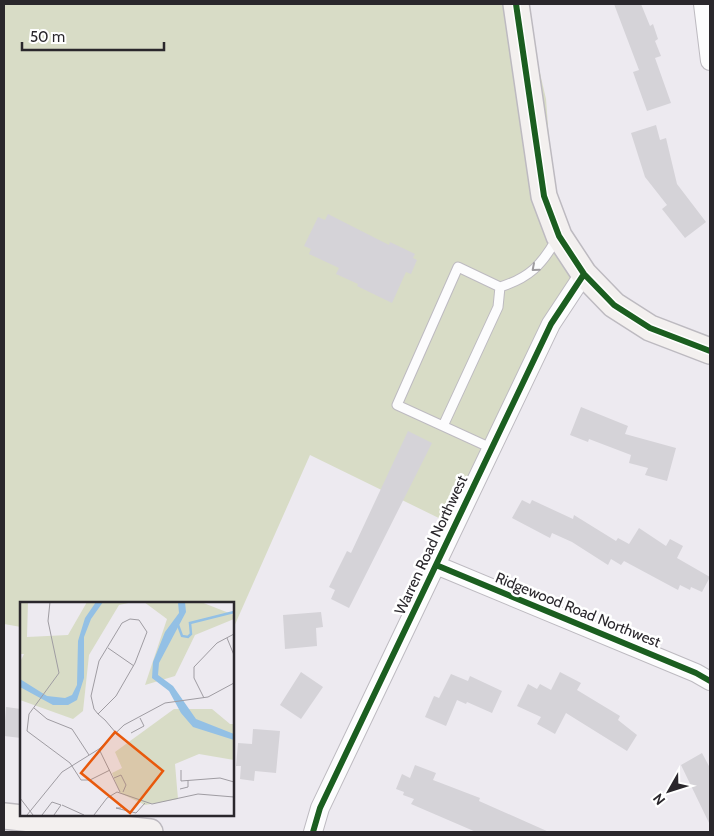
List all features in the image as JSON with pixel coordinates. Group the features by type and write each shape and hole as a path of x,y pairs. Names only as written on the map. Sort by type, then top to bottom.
{"street":[{"path":"516,4 544,196 559,236 584,274 614,305 650,328 710,351"},
{"path":"703,4 710,61"},
{"name":"Warren Road Northwest","path":"313,832 320,808 550,324 584,274"},
{"name":"Ridgewood Road Northwest","path":"436,565 696,672 710,681"},
{"path":"5,820 150,832"}],"lane":[{"path":"491,448 397,405 458,267 500,287 521,281 545,260 559,236"},
{"path":"443,426 498,307 500,287"}],"green space":[{"path":"4,4 524,4 546,99 552,180 565,237 595,273 549,310 451,524 310,455 234,627 234,602 20,602 20,627 4,624"}],"building":[{"path":"614,4 641,4 650,26 653,24 658,39 655,41 661,56 655,58 671,103 647,111 633,72 639,70"},
{"path":"656,125 660,140 666,138 677,184 706,222 685,238 662,209 667,205 645,177 631,133"},
{"path":"328,214 389,245 390,242 415,254 413,258 417,260 411,274 406,272 392,303 336,274 339,268 309,254 311,249 304,246 318,217 325,220"},
{"path":"581,407 628,426 625,434 676,448 667,481 645,475 648,468 629,463 631,455 589,439 588,442 570,435"},
{"path":"408,431 432,443 349,608 331,599 335,590 329,587 347,551 351,553"},
{"path":"522,500 530,504 532,500 573,519 574,515 616,541 618,538 629,544 639,528 666,546 670,539 683,546 677,558 710,577 702,592 691,587 690,590 680,585 678,590 624,561 621,565 611,559 608,565 572,542 552,533 550,538 512,518"},
{"path":"321,612 323,627 316,628 317,646 285,649 283,615"},
{"path":"301,672 323,687 301,719 280,705"},
{"path":"560,672 581,683 577,690 620,716 618,720 637,735 627,751 566,713 555,734 537,724 541,717 517,706 528,684 537,689 540,684 551,690"},
{"path":"451,674 468,681 470,676 502,691 492,713 467,702 466,704 457,700 446,726 425,717 434,696 439,698"},
{"path":"6,707 20,709 20,738 4,736"},
{"path":"253,729 280,731 276,773 255,771 254,781 240,779 241,766 236,766 238,743 252,744"},
{"path":"702,753 710,768 710,825 681,765"},
{"path":"415,765 436,773 433,780 480,798 479,801 549,832 476,832 411,804 414,799 403,795 404,792 396,789 402,774 410,778"}],"cycle path":[{"path":"516,4 544,196 559,236 584,274 614,305 650,328 710,351"},
{"path":"313,832 320,808 551,324 584,274"},
{"path":"436,565 696,673 710,681"}]}
